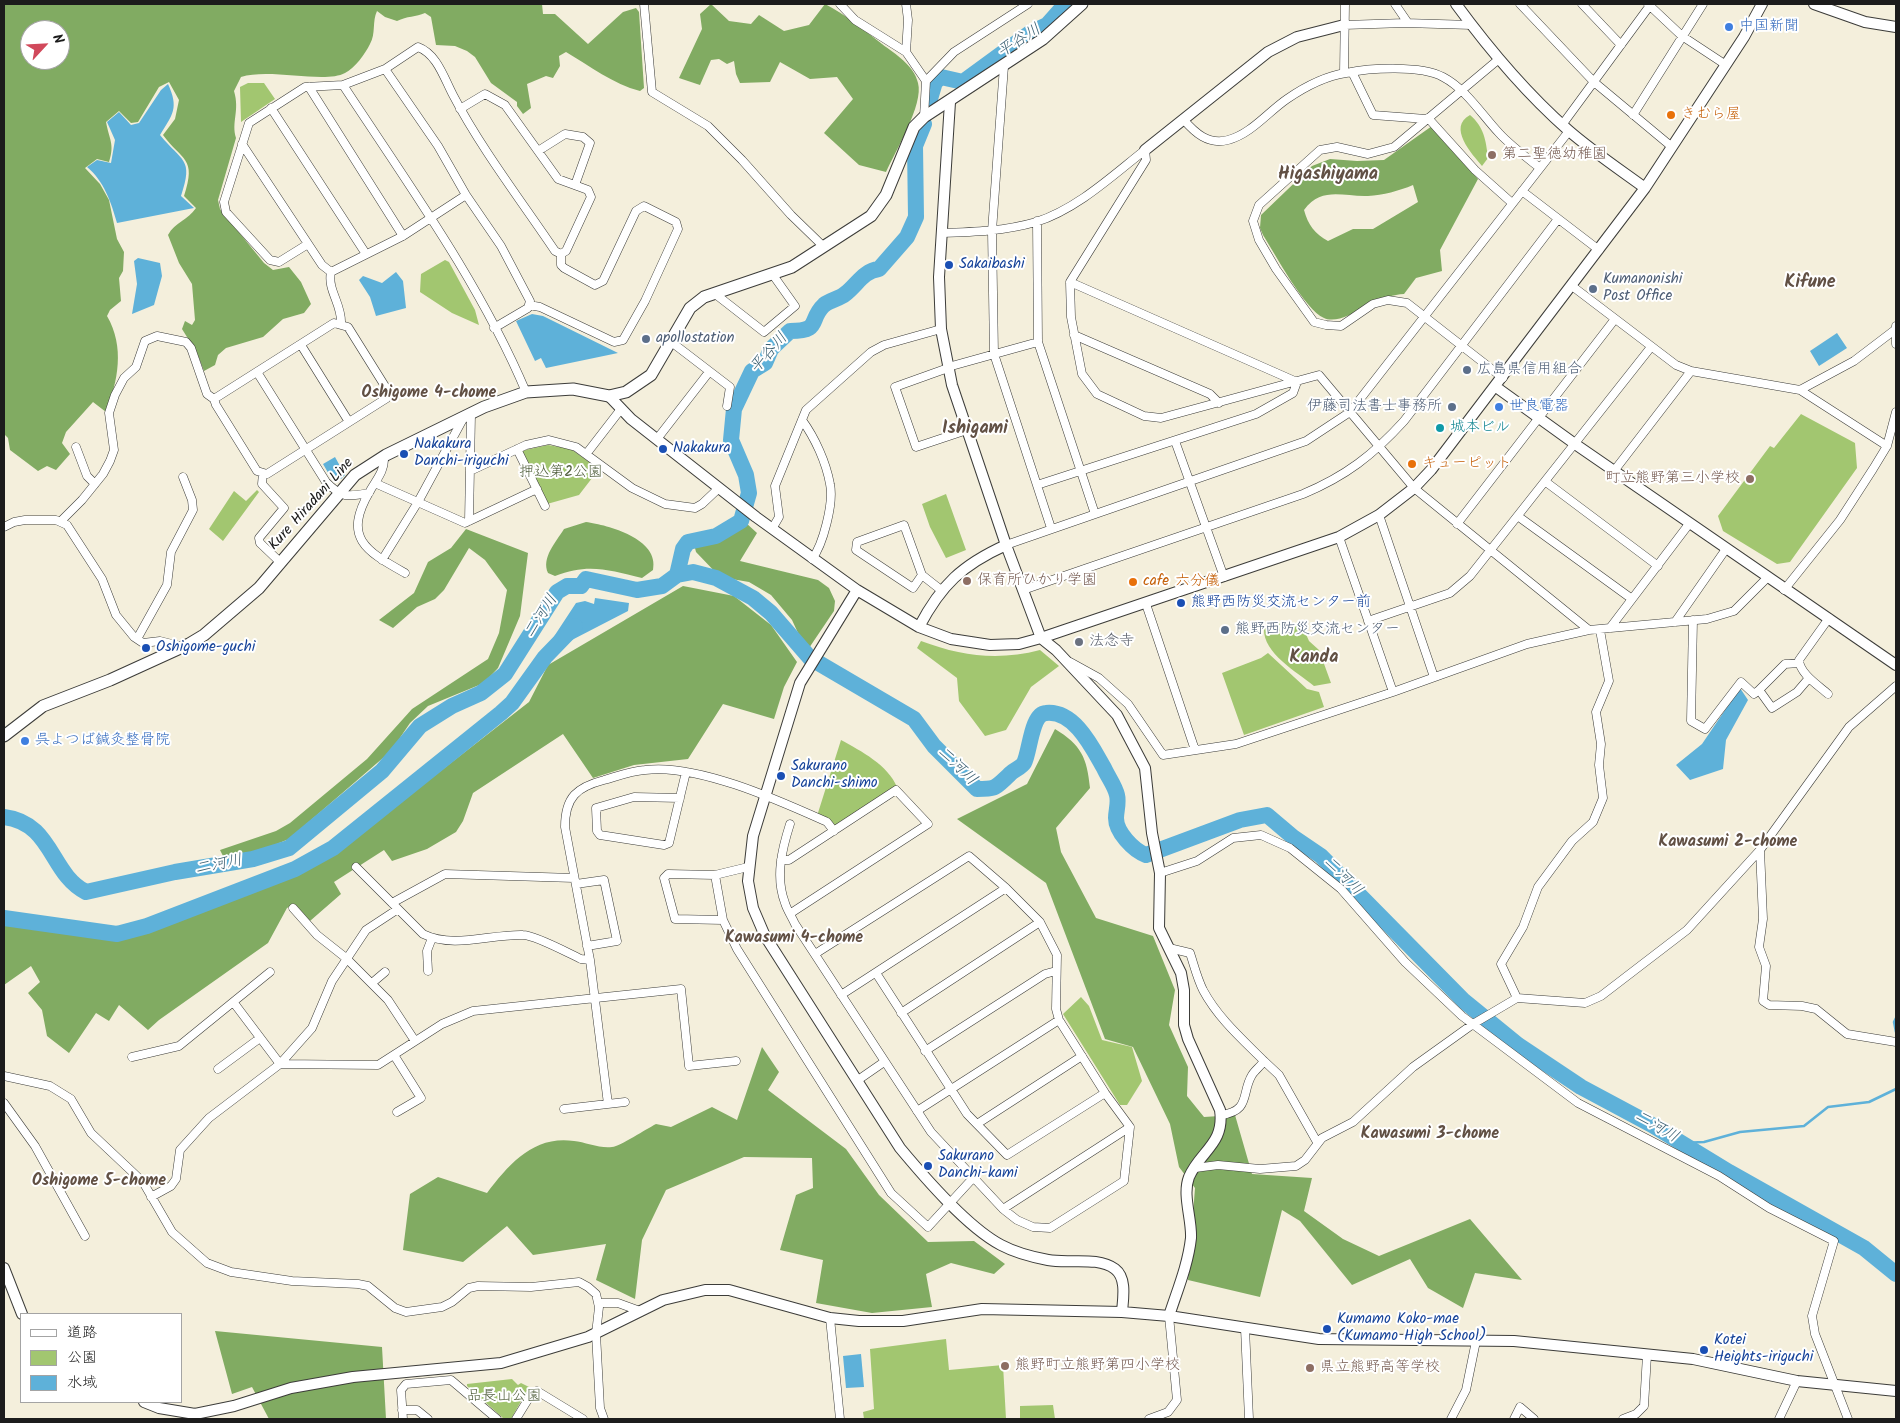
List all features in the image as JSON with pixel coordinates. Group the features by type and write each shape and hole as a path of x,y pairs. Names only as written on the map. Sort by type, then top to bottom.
{"main road":[{"path":"609,396 626,392 650,374 690,308 704,297 714,292 773,275 792,267 871,216 886,195 914,127 924,117 950,102 1043,38 1082,4"},
{"name":"Kure Hiradani Line","path":"4,736 43,706 110,680 184,647 204,635 259,588 338,494 364,468 467,415 526,392 573,389 609,396"}],"street":[{"path":"644,4 652,92 708,126 742,160 791,215 824,247"},
{"path":"840,4 855,20 906,52 926,81 924,117"},
{"path":"906,4 908,20 906,52"},
{"path":"926,81 954,52 1028,4"},
{"path":"1345,4 1344,25 1348,72 1373,115 1427,118 1475,170 1512,203"},
{"path":"1395,4 1408,23"},
{"path":"1456,4 1499,59 1566,128 1644,188"},
{"path":"1520,4 1594,82 1672,147"},
{"path":"1582,4 1621,45"},
{"path":"918,627 932,601 965,566 1006,545 1050,528 1190,483 1306,441 1350,412 1540,168 1594,82 1649,4 1682,36 1726,65"},
{"path":"1633,115 1703,4"},
{"path":"609,396 656,439 812,559 857,590 918,627 951,640 990,645 1019,644 1146,604 1339,537 1380,515 1414,488 1431,470 1503,378 1644,188 1726,65 1762,4"},
{"path":"1814,4 1865,22 1896,27"},
{"path":"941,233 992,231 1037,221 1091,192 1268,52 1298,37 1344,25 1408,23 1472,25"},
{"path":"308,244 279,262 270,260 226,212 224,202 249,123 296,91 309,87 343,85 385,69 418,47 426,50 433,58 460,109 552,247 561,254"},
{"path":"1499,59 1394,147 1368,154 1338,147 1320,150 1259,205 1253,222 1259,240 1276,269 1314,322 1326,326 1341,326 1373,304 1388,300 1407,303 1503,378"},
{"path":"1004,66 992,231 994,354 1050,528"},
{"path":"385,69 438,146 466,195 501,246 530,301 530,305"},
{"path":"1183,119 1198,136 1210,140 1227,140 1243,134 1288,98 1319,82 1348,72 1424,71 1443,77 1461,90 1501,135 1540,168"},
{"path":"343,85 430,218 494,328 526,392"},
{"path":"309,87 403,236"},
{"path":"460,109 485,94 505,104 558,179 588,190 591,197 566,250 561,254"},
{"path":"950,102 939,277 941,329 948,368 1006,545 1041,638 1064,659 1087,686 1111,707 1133,742 1145,768 1152,833 1159,868 1159,928 1181,972 1184,990 1184,1025 1188,1039 1221,1114 1222,1121 1216,1140 1189,1176 1187,1187 1191,1237 1185,1268 1169,1316 1178,1400 1168,1412 1149,1419"},
{"path":"271,108 366,254"},
{"path":"538,151 565,134 583,137 590,143 575,185"},
{"path":"242,144 322,265 331,272"},
{"path":"1145,150 1146,160 1070,282 1071,317 1082,374 1097,394 1144,416 1161,418 1319,375 1414,488 1590,630"},
{"path":"1522,191 1599,250"},
{"path":"331,272 403,236 466,195"},
{"path":"530,305 540,307 614,342 624,340 645,301 678,229 676,222 644,206 636,211 603,281 595,285 564,268 561,265 561,254"},
{"path":"1023,590 1206,528 1323,486 1347,474 1380,448 1404,421 1558,219"},
{"path":"1037,221 1038,342 1095,514"},
{"path":"331,272 329,281 341,314 340,323"},
{"path":"714,292 764,332 794,306 773,275"},
{"path":"1070,282 1297,382"},
{"path":"1572,286 1676,365 1691,371 1800,390 1887,446"},
{"path":"494,328 530,305"},
{"path":"1457,524 1615,319"},
{"path":"61,521 103,474 114,450 109,413 114,395 124,378 136,367 145,340 157,336 186,342 191,348 207,394 214,399 257,471 262,473 267,474 387,398 388,391 348,327 334,322 214,399"},
{"path":"1896,324 1896,344"},
{"path":"772,528 779,517 775,486 806,410 817,398 871,352 884,345 941,329"},
{"path":"1800,390 1854,360 1896,329"},
{"path":"1074,335 1210,394 1219,403"},
{"path":"670,341 730,387 727,406"},
{"path":"967,430 916,448 895,388 948,368 1038,342"},
{"path":"300,344 349,422"},
{"path":"1368,621 1411,608 1450,593 1470,576 1651,347"},
{"path":"1614,471 1691,371"},
{"path":"257,372 326,482 338,494 345,496 369,493"},
{"path":"656,439 709,372"},
{"path":"1037,485 1256,414 1293,394 1297,382"},
{"path":"1496,387 1689,524 1784,590 1829,618 1896,666"},
{"path":"587,453 621,408"},
{"path":"1784,590 1840,520 1887,446 1896,412"},
{"path":"467,415 470,471 469,521"},
{"path":"382,560 418,502 467,415"},
{"path":"802,420 822,459 831,485 831,497 820,549 812,559"},
{"path":"470,471 533,442 549,440 569,444 587,453 632,488 665,504 694,508 702,504 718,488"},
{"path":"1175,441 1224,577"},
{"path":"76,447 87,476 95,484"},
{"path":"517,449 545,506"},
{"path":"384,457 377,484 369,493 357,518 357,526 369,551 405,573"},
{"path":"262,473 262,484 284,508 259,538 260,543 280,562"},
{"path":"137,640 167,586 171,552 193,510 192,500 183,477"},
{"path":"1546,482 1658,566"},
{"path":"377,484 465,523 537,489"},
{"path":"1380,515 1434,677"},
{"path":"1518,517 1632,599"},
{"path":"4,527 14,522 25,520 61,521 75,534 102,578 116,615 123,626 142,643 160,641 184,647"},
{"path":"1610,628 1689,524"},
{"path":"922,575 913,588 856,550 857,542 904,525 922,575 941,590"},
{"path":"1339,537 1393,692"},
{"path":"1675,622 1726,549"},
{"path":"1064,659 1099,678 1128,704 1163,755 1236,744 1393,692 1527,644 1590,630 1707,619 1734,611 1767,578"},
{"path":"857,590 806,672 793,702 753,836 748,867 748,881 753,908 765,936 900,1148 950,1203 980,1231 1014,1252 1055,1262 1106,1264 1116,1270 1121,1277 1122,1312"},
{"path":"1146,604 1195,750"},
{"path":"1799,663 1799,660 1829,618"},
{"path":"1693,620 1691,721 1706,729 1740,682 1754,694 1785,664 1799,663"},
{"path":"1516,998 1501,964 1523,927 1538,887 1572,841 1593,822 1603,798 1599,764 1601,744 1596,712 1609,681 1600,630"},
{"path":"1799,663 1809,678 1828,694"},
{"path":"1759,690 1772,708 1797,692 1809,678"},
{"path":"1195,1168 1218,1165 1260,1169 1296,1166 1305,1160 1317,1142 1353,1122 1413,1066 1501,1006 1516,998 1585,1003 1601,996 1687,930 1760,850 1850,727 1896,686"},
{"path":"608,1104 590,960 565,826 565,813 569,800 578,790 589,784 646,770 686,772 765,795 827,822 834,831"},
{"path":"680,798 634,797 596,808 597,831 600,835 664,845 669,843 680,798 686,772"},
{"path":"781,860 789,860 896,790 928,824 791,913"},
{"path":"790,824 781,860 780,880 785,903 815,954 916,1112 931,1132 973,1178 1003,1209 1017,1220 1033,1227 1050,1228 1124,1181 1130,1127 1105,1093 1059,1020 1056,1009 1057,954 1040,922 1006,888 969,856 815,954"},
{"path":"1159,868 1197,861 1233,838 1241,836 1261,835 1290,848 1341,889 1405,962 1475,1023 1578,1103 1719,1176 1769,1208 1834,1242 1812,1316 1815,1334 1848,1419"},
{"path":"1760,850 1763,919 1760,947 1766,966 1762,1001 1769,1005 1802,1006 1816,1009 1847,1034 1896,1042"},
{"path":"723,920 716,922 675,920 664,878 668,874 715,875 748,867"},
{"path":"356,868 423,934 432,938 446,941 525,935 590,960"},
{"path":"152,1197 171,1186 176,1179 180,1150 209,1118 280,1064 312,1028 328,989 346,958 366,930 395,906 445,874 575,881 604,880 616,941 587,946"},
{"path":"715,875 723,920 736,949 891,1193 928,1227 973,1178"},
{"path":"841,995 1006,888"},
{"path":"293,908 317,934 346,958 388,1000 415,1041"},
{"path":"901,1013 1040,922"},
{"path":"428,971 426,951 432,938"},
{"path":"1169,948 1190,953 1197,976 1209,1000 1238,1037 1279,1075 1317,1142"},
{"path":"925,1050 1045,974 1056,970"},
{"path":"132,1057 179,1046 270,972"},
{"path":"372,983 385,972"},
{"path":"876,973 967,1114 1007,1154 1105,1093"},
{"path":"280,1064 378,1065 442,1024 473,1012 681,989 689,1066 736,1061"},
{"path":"234,1003 280,1064"},
{"path":"916,1112 1059,1020"},
{"path":"218,1069 260,1038"},
{"path":"394,1055 421,1098 397,1112"},
{"path":"977,1124 1082,1056"},
{"path":"1221,1114 1232,1113 1242,1104 1247,1093 1250,1077 1264,1061"},
{"path":"858,1080 884,1062"},
{"path":"4,1076 50,1086 71,1099 91,1133 143,1182 172,1232 208,1263 231,1272 292,1282 368,1286 395,1308 406,1312 442,1307 452,1302 469,1288 478,1286 531,1287 578,1282 588,1287 596,1294 598,1303 599,1322 596,1334 600,1408 604,1419"},
{"path":"564,1110 626,1102"},
{"path":"4,1103 35,1146 85,1236"},
{"path":"1003,1209 1130,1127"},
{"path":"4,1268 22,1313"},
{"path":"146,1403 159,1408 194,1414 216,1410 291,1388 353,1377 501,1363 596,1334 663,1300 704,1290 729,1290 830,1318 859,1322 903,1320 982,1309 1122,1312 1169,1316 1319,1338 1514,1341 1693,1359 1797,1381 1896,1391"},
{"path":"598,1303 618,1303 640,1311"},
{"path":"830,1318 840,1419"},
{"path":"1245,1328 1249,1419"},
{"path":"1451,1419 1466,1390 1476,1341"},
{"path":"1623,1419 1636,1414 1644,1406 1648,1355"},
{"path":"403,1419 401,1390 406,1384 451,1380 497,1419"},
{"path":"1779,1419 1797,1381"},
{"path":"516,1419 532,1393 537,1391 583,1419"},
{"path":"1514,1419 1520,1407 1534,1419"},
{"path":"402,1410 417,1410 428,1419"}],"green space":[{"path":"4,4 542,4 543,14 555,14 588,44 623,12 636,8 639,12 644,88 640,91 620,84 566,52 559,56 560,66 553,78 546,76 527,84 531,108 523,114 517,106 517,102 491,83 475,57 455,46 436,45 431,17 425,13 397,21 385,17 377,11 370,44 359,60 345,73 324,77 267,74 241,77 234,91 236,98 234,127 236,138 218,200 220,209 264,263 273,270 289,267 301,282 311,304 304,313 283,319 263,337 226,348 218,355 215,365 204,371 197,353 182,329 185,321 192,325 195,320 192,284 179,263 168,235 174,227 196,208 184,196 189,174 186,161 163,135 175,119 179,100 169,82 159,87 138,122 131,123 119,111 106,122 111,146 109,162 97,159 85,168 100,184 109,200 117,239 124,252 123,271 119,278 121,301 110,310 107,316 116,340 118,364 114,388 106,412 93,402 66,432 62,443 70,454 56,470 47,466 38,471 10,450 8,438 4,434"},
{"path":"711,4 729,21 751,24 759,15 784,31 809,25 825,4 854,22 908,65 918,83 917,103 902,141 886,172 859,165 824,133 853,99 837,77 810,79 780,62 770,82 740,83 734,61 727,64 719,59 711,60 700,85 679,78 702,29 700,14"},
{"path":"248,83 264,83 275,99 241,122 240,87"},
{"path":"1470,115 1481,129 1485,140 1488,158 1482,166 1468,148 1461,133 1461,126 1464,120"},
{"path":"1432,126 1478,179 1440,250 1442,271 1416,278 1404,294 1389,297 1342,318 1326,319 1316,313 1308,304 1283,268 1260,228 1261,215 1312,166 1330,159 1384,160","holes":["1413,185 1418,202 1373,229 1353,229 1328,241 1313,228 1304,210 1318,198 1326,195 1374,195"]},
{"path":"445,260 449,262 475,310 479,325 452,313 420,292 421,274"},
{"path":"1801,414 1855,443 1857,468 1790,562 1777,564 1723,531 1718,516 1770,446 1774,448"},
{"name":"押込第2公園","path":"548,445 571,449 599,469 579,495 547,504 521,451"},
{"path":"257,490 259,492 223,541 209,529 234,491 246,501"},
{"path":"946,494 966,550 946,558 930,527 922,504"},
{"path":"586,522 619,530 641,542 649,550 653,559 653,570 642,578 598,569 578,570 555,576 548,573 546,562 548,556 564,529"},
{"path":"745,522 757,533 740,561 818,580 829,588 835,601 834,611 809,648 805,648 792,620 771,595 749,582 720,577 696,552 695,548 708,542 720,541"},
{"path":"466,529 528,553 520,616 498,668 484,683 428,706 410,723 391,751 289,839 262,850 224,858 220,850 276,831 290,823 367,759 412,709 488,659 499,633 507,590 485,560 469,548 444,590 435,599 417,607 393,628 379,620 414,593 428,562 451,548"},
{"path":"683,586 734,596 771,625 797,662 784,687 774,719 723,704 688,759 634,765 593,778 563,734 473,793 463,821 456,832 427,849 392,861 384,850 334,882 341,894 310,921 295,904 287,908 268,943 159,1020 148,1030 119,1005 109,1021 96,1013 69,1053 47,1036 42,1010 28,993 40,982 31,966 4,985 4,924 111,940 310,868 347,844 529,702 548,665"},
{"path":"1271,622 1291,625 1301,623 1309,641 1319,650 1331,683 1314,686 1275,654 1265,638 1264,629"},
{"path":"921,641 951,650 980,655 1009,655 1040,650 1059,666 1031,687 1006,730 985,736 959,701 957,678 917,648"},
{"path":"1268,653 1307,689 1319,692 1324,707 1244,735 1222,673 1261,658"},
{"path":"1055,729 1071,741 1081,753 1087,768 1090,788 1056,828 1061,852 1096,918 1153,936 1175,990 1169,1025 1188,1067 1187,1096 1204,1117 1235,1115 1252,1174 1312,1178 1304,1211 1343,1239 1379,1256 1470,1219 1522,1280 1475,1273 1463,1308 1428,1288 1410,1259 1352,1285 1300,1221 1282,1210 1260,1297 1188,1280 1195,1188 1179,1167 1170,1124 1133,1047 1105,1039 1046,883 957,819 1027,784"},
{"path":"841,740 881,765 897,787 834,829 817,816"},
{"path":"1081,997 1089,1006 1102,1040 1132,1047 1142,1081 1127,1105 1120,1105 1063,1014"},
{"path":"762,1047 779,1072 768,1090 846,1149 879,1195 928,1242 974,1241 1005,1264 994,1274 951,1263 926,1274 932,1307 872,1313 816,1303 823,1260 780,1250 796,1195 813,1188 812,1158 744,1157 666,1190 642,1240 635,1299 596,1280 606,1244 533,1255 507,1226 463,1262 403,1250 410,1194 438,1177 487,1193 514,1162 535,1147 547,1143 560,1140 612,1147 627,1141 656,1124 671,1127 712,1107 737,1120"},
{"path":"215,1331 382,1347 386,1419 269,1419 252,1387 232,1394"},
{"path":"946,1339 949,1370 1003,1365 1006,1419 864,1419 863,1412 874,1409 870,1349"},
{"name":"品長山公園","path":"512,1379 518,1385 521,1383 529,1387 511,1419 504,1419 467,1386 467,1384"},
{"path":"1053,1405 1055,1419 1020,1419 1020,1406"}],"water":[{"path":"168,84 174,105 171,116 160,135 184,161 186,174 181,196 194,208 117,223 102,185 87,167 97,160 111,163 115,140 107,122 119,112 131,125 139,123 161,90"},
{"path":"138,258 160,263 162,276 154,305 132,314 137,284 134,261"},
{"path":"396,272 403,281 406,308 376,316 370,297 359,280 363,276 382,283"},
{"path":"532,314 543,316 618,353 546,368 541,358 535,361 516,321"},
{"path":"1837,333 1847,348 1819,366 1810,351"},
{"path":"335,457 345,475 341,479 330,476 323,464"},
{"path":"595,598 629,603 628,611 568,642 565,647 553,638 576,603 585,601 594,604"},
{"path":"1740,688 1748,700 1726,740 1723,769 1690,780 1676,765 1702,744"},
{"path":"861,1354 864,1387 846,1388 843,1356"}],"waterway":[{"name":"平谷川","path":"930,99 935,82 941,77 963,82 1030,33 1047,25 1063,7 1062,4"},
{"name":"平谷川","path":"677,575 683,549 688,542 716,536 741,521 749,493 746,475 731,440 734,409 752,371 765,363 771,349 790,331 811,327 816,315 824,305 845,294 869,272 879,269 907,237 916,217 915,146 924,124"},
{"name":"二河川","path":"4,817 20,821 32,829 42,839 65,874 74,884 86,892 175,872 253,859 289,848 382,771 420,726 452,706 481,693 505,674 557,592 567,586 581,586 586,579 637,590 662,586 677,575 693,572 716,578 753,598 771,613 810,658 914,719 934,746 977,789 995,787 1023,765 1034,726 1041,715 1046,713 1066,718 1082,732 1116,792 1118,801 1116,818 1119,829 1131,845 1141,853 1146,855 1240,820 1267,815 1293,837 1321,856 1464,1001 1518,1045 1581,1087 1652,1125 1729,1172 1864,1248 1896,1274"},
{"path":"4,918 117,934 147,926 295,869 333,848 501,713 512,703 545,657 575,626"},
{"path":"1896,1018 1894,1022 1896,1032"},
{"path":"1681,1143 1704,1142 1740,1132 1804,1126 1828,1107 1869,1102 1896,1089"}],"place":[{"name":"中国新聞","path":"1729,27"},
{"name":"きむら屋","path":"1671,115"},
{"name":"第二聖徳幼稚園","path":"1492,155"},
{"name":"Sakaibashi","path":"949,265"},
{"name":"Kumanonishi Post Office","path":"1593,289"},
{"name":"apollostation","path":"646,339"},
{"name":"広島県信用組合","path":"1467,370"},
{"name":"伊藤司法書士事務所","path":"1452,407"},
{"name":"世良電器","path":"1499,407"},
{"name":"城本ビル","path":"1440,428"},
{"name":"Nakakura","path":"663,449"},
{"name":"Nakakura Danchi-iriguchi","path":"404,454"},
{"name":"キューピット","path":"1412,464"},
{"name":"町立熊野第三小学校","path":"1750,479"},
{"name":"保育所ひかり学園","path":"967,581"},
{"name":"cafe 六分儀","path":"1133,582"},
{"name":"熊野西防災交流センター前","path":"1181,603"},
{"name":"熊野西防災交流センター","path":"1225,630"},
{"name":"法念寺","path":"1079,642"},
{"name":"Oshigome-guchi","path":"146,648"},
{"name":"呉よつば鍼灸整骨院","path":"25,741"},
{"name":"Sakurano Danchi-shimo","path":"781,776"},
{"name":"Sakurano Danchi-kami","path":"928,1166"},
{"name":"Kumamo Koko-mae (Kumamo High School)","path":"1327,1329"},
{"name":"Kotei Heights-iriguchi","path":"1704,1350"},
{"name":"熊野町立熊野第四小学校","path":"1005,1366"},
{"name":"県立熊野高等学校","path":"1310,1368"}],"district":[{"name":"Higashiyama","path":"1328,176"},
{"name":"Kifune","path":"1810,284"},
{"name":"Oshigome 4-chome","path":"429,394"},
{"name":"Ishigami","path":"975,430"},
{"name":"Kanda","path":"1314,659"},
{"name":"Kawasumi 2-chome","path":"1728,843"},
{"name":"Kawasumi 4-chome","path":"794,939"},
{"name":"Kawasumi 3-chome","path":"1430,1135"},
{"name":"Oshigome 5-chome","path":"99,1182"}]}
